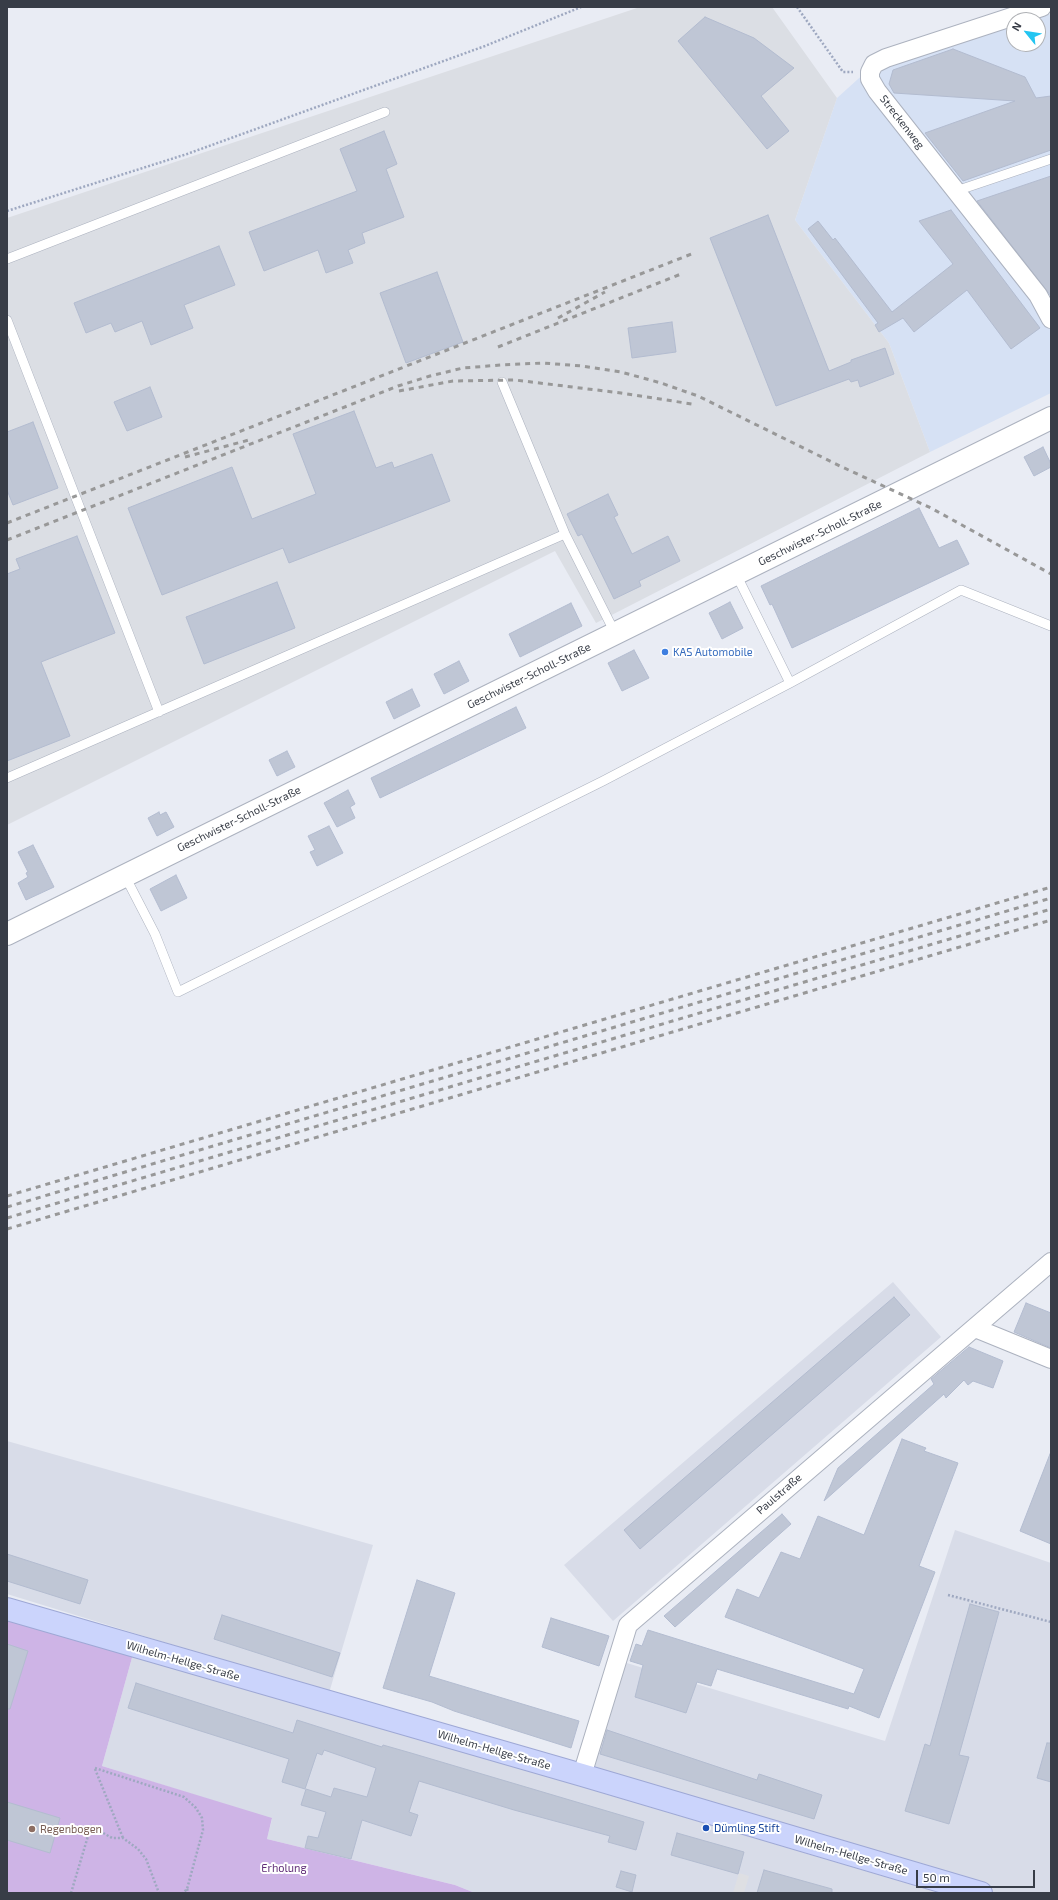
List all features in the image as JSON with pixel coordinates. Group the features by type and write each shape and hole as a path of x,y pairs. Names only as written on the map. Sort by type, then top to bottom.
{"main road":[{"name":"Wilhelm-Hellge-Straße","path":"7,1609 582,1775 981,1893"}],"street":[{"path":"870,72 874,64 886,58 1042,7"},
{"name":"Streckenweg","path":"870,72 870,79 877,90 1038,295 1051,319"},
{"name":"Geschwister-Scholl-Straße","path":"7,934 1051,418"},
{"name":"Paulstraße","path":"582,1775 628,1625 1051,1262"},
{"path":"975,1328 1051,1359"}],"lane":[{"path":"7,259 385,112"},
{"path":"956,191 1051,159"},
{"path":"7,320 159,712"},
{"path":"502,382 565,534 615,633"},
{"path":"7,778 565,534"},
{"path":"736,574 790,683"},
{"path":"125,876 155,934 178,992 603,782 961,590 1051,626"}],"path":[{"path":"7,211 188,154 485,46 581,7"},
{"path":"797,7 843,72 870,72"},
{"path":"948,1595 1051,1622"},
{"path":"159,1893 146,1859 138,1849 123,1838 95,1768 184,1798 196,1808 202,1818 203,1830 187,1889 183,1893"},
{"path":"71,1893 91,1826 112,1838 123,1838"},
{"path":"187,1889 189,1893"}],"shaded area":[{"path":"640,7 772,7 837,98 795,220 889,343 930,452 596,623 555,551 7,825 7,218"},
{"path":"1051,14 1051,393 930,452 889,343 795,220 837,98 868,70 1006,27 1006,52 1046,52 1046,16"},
{"path":"893,1282 941,1337 613,1621 564,1565"},
{"path":"7,1441 373,1545 329,1693 7,1594"},
{"path":"955,1530 1051,1563 1051,1893 993,1893 585,1775 620,1661 885,1741"},
{"path":"133,1654 940,1893 475,1893 455,1885 267,1839 272,1819 102,1766"},
{"path":"739,1873 749,1876 744,1893 733,1893"}],"green space":[{"name":"Erholung","path":"7,1619 133,1654 102,1766 272,1818 267,1839 455,1885 475,1893 7,1893"}],"building":[{"path":"705,17 754,38 794,68 761,96 789,131 767,149 678,41"},
{"path":"953,49 1025,77 1036,98 1051,96 1051,150 963,181 925,133 1015,101 894,93 889,84 893,70"},
{"path":"384,131 397,164 386,169 404,217 362,233 365,243 348,250 353,263 326,273 318,250 264,271 249,232 357,191 340,149"},
{"path":"1051,176 1051,296 977,201"},
{"path":"951,210 1040,328 1011,349 967,290 914,332 903,318 879,332 875,325 878,323 808,229 818,221 833,240 835,238 892,312 953,264 919,221"},
{"path":"768,215 829,371 851,362 851,360 885,348 894,374 860,387 858,380 851,382 849,379 776,406 710,238"},
{"path":"219,246 235,285 184,305 193,328 151,345 142,321 115,332 111,323 86,333 74,303"},
{"path":"437,272 463,342 406,363 380,293"},
{"path":"672,322 676,352 632,358 628,328"},
{"path":"150,387 162,417 127,431 114,402"},
{"path":"354,411 376,468 392,462 394,468 432,454 450,501 289,563 283,548 162,595 128,508 232,467 252,519 316,494 293,434"},
{"path":"33,422 58,488 13,505 7,490 7,432"},
{"path":"1043,447 1051,467 1034,476 1024,457"},
{"path":"608,494 618,515 614,517 632,554 668,536 680,561 639,581 641,586 614,599 582,534 578,536 567,514"},
{"path":"919,508 939,548 957,540 969,564 792,648 772,604 770,605 761,586"},
{"path":"77,536 115,633 41,662 70,736 7,761 7,574 20,569 16,559"},
{"path":"277,582 295,628 204,664 186,617"},
{"path":"730,602 743,628 722,639 709,613"},
{"path":"571,603 582,626 520,657 509,634"},
{"path":"634,650 649,678 622,691 608,663"},
{"path":"459,661 469,681 444,694 434,674"},
{"path":"412,689 420,706 394,719 386,702"},
{"path":"516,707 526,728 380,798 371,778"},
{"path":"287,751 295,767 277,776 269,760"},
{"path":"348,790 355,804 350,807 355,818 337,827 324,803"},
{"path":"159,812 160,815 166,812 174,827 157,836 148,818"},
{"path":"329,826 343,853 317,866 310,852 315,850 308,836"},
{"path":"33,845 54,887 26,900 18,883 28,877 26,873 28,872 18,852"},
{"path":"176,875 187,898 161,911 150,889"},
{"path":"894,1297 910,1315 640,1549 624,1530"},
{"path":"1026,1303 1051,1313 1051,1348 1014,1332"},
{"path":"969,1347 1003,1361 993,1388 973,1381 968,1385 964,1380 946,1398 944,1394 824,1501 838,1468 934,1384 931,1379"},
{"path":"902,1439 926,1448 924,1451 958,1463 919,1566 935,1572 879,1718 849,1706 848,1709 717,1669 711,1686 697,1682 686,1713 635,1697 643,1665 630,1661 636,1644 642,1646 648,1630 854,1694 864,1669 725,1617 737,1589 759,1598 781,1552 800,1559 818,1516 864,1535"},
{"path":"1051,1454 1051,1544 1020,1531"},
{"path":"782,1514 791,1524 675,1627 664,1616"},
{"path":"7,1554 88,1580 80,1604 7,1581"},
{"path":"417,1580 455,1593 429,1676 579,1721 571,1748 454,1711 432,1702 383,1688"},
{"path":"970,1604 999,1612 959,1755 969,1757 949,1824 905,1811 925,1744 930,1746"},
{"path":"222,1615 340,1653 332,1677 214,1639"},
{"path":"551,1618 609,1636 599,1666 542,1647"},
{"path":"7,1644 28,1651 10,1709 7,1709"},
{"path":"136,1683 293,1733 297,1720 382,1747 383,1745 411,1753 644,1822 636,1850 608,1842 610,1836 514,1810 419,1781 409,1812 418,1815 411,1836 362,1820 351,1859 305,1848 308,1836 318,1838 326,1812 301,1805 306,1789 331,1797 334,1788 367,1797 376,1768 324,1750 322,1755 317,1753 305,1789 282,1782 289,1759 128,1708"},
{"path":"607,1730 757,1780 759,1774 822,1795 814,1819 600,1754"},
{"path":"1047,1743 1051,1743 1051,1782 1037,1778"},
{"name":"Regenbogen","path":"7,1802 60,1818 50,1853 7,1840"},
{"path":"677,1833 744,1852 738,1874 671,1855"},
{"path":"764,1870 832,1889 832,1893 757,1893"},
{"path":"621,1871 636,1875 632,1892 616,1887"}],"railway":[{"path":"7,523 694,253"},
{"path":"498,347 681,274"},
{"path":"558,318 605,292"},
{"path":"7,540 398,386 463,368 543,363 582,366 621,372 661,383 698,396 840,466 931,508 1051,574"},
{"path":"399,391 453,381 515,380 621,393 692,404"},
{"path":"185,457 249,440"},
{"path":"7,1196 1051,887"},
{"path":"7,1207 1051,898"},
{"path":"7,1218 1051,909"},
{"path":"7,1229 1051,920"}],"place":[{"name":"KAS Automobile","path":"665,652"},
{"name":"Dümling Stift","path":"706,1828"},
{"name":"Regenbogen","path":"32,1829"}]}
